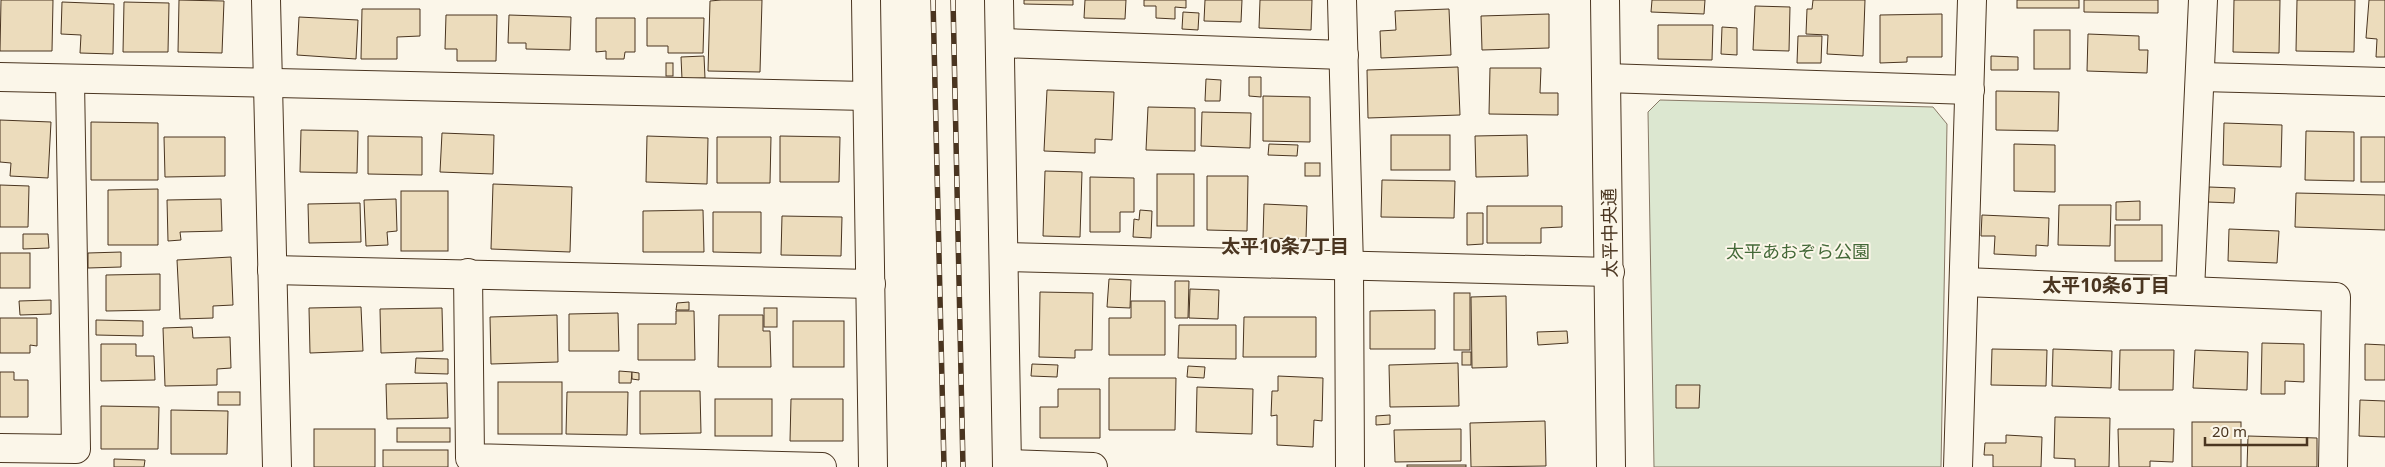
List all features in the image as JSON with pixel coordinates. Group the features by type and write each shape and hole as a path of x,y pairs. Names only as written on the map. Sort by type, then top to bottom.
{"street":[{"path":"266,0 277,467"},
{"path":"866,0 873,467"},
{"path":"999,0 1007,466 1094,467"},
{"path":"1342,0 1349,267 1350,467"},
{"name":"太平中央通","path":"1605,0 1610,272 1611,467"},
{"path":"1958,467 1972,0"},
{"path":"2190,291 2203,0"},
{"path":"1000,43 1344,55"},
{"path":"0,77 867,96"},
{"path":"2201,77 2385,82"},
{"path":"1606,78 1970,90"},
{"path":"0,448 76,449 70,80"},
{"path":"1004,257 1610,272"},
{"path":"272,270 468,273 871,284"},
{"path":"468,273 470,458 822,467"},
{"path":"1964,282 2336,297 2333,467"}],"green space":[{"name":"太平あおぞら公園","path":"1660,100 1933,107 1947,124 1941,467 1654,467 1648,112"}],"building":[{"path":"1,0 53,0 52,51 0,51"},
{"path":"179,0 224,1 222,53 178,52"},
{"path":"762,0 760,72 708,71 710,1"},
{"path":"1024,0 1073,0 1073,5 1024,4"},
{"path":"1085,0 1126,0 1125,19 1084,18"},
{"path":"1144,0 1186,0 1186,8 1175,7 1175,19 1156,18 1156,6 1144,6"},
{"path":"1205,0 1242,0 1241,22 1204,21"},
{"path":"1260,0 1312,0 1311,30 1259,28"},
{"path":"1652,0 1705,0 1704,14 1651,12"},
{"path":"1813,0 1865,0 1863,56 1827,54 1828,35 1806,34 1807,9 1812,9"},
{"path":"2017,0 2079,0 2079,8 2017,8"},
{"path":"2084,0 2158,0 2158,13 2084,12"},
{"path":"2234,0 2280,0 2279,53 2233,52"},
{"path":"2297,0 2355,0 2354,52 2296,51"},
{"path":"2369,0 2385,0 2385,57 2376,57 2377,39 2366,38"},
{"path":"62,2 114,4 113,54 80,53 81,35 61,34"},
{"path":"124,2 169,3 168,52 123,52"},
{"path":"1755,6 1790,7 1789,51 1753,50"},
{"path":"362,9 420,9 420,36 397,37 397,59 361,59"},
{"path":"1449,9 1451,55 1381,58 1380,31 1396,30 1395,11"},
{"path":"1183,12 1199,13 1198,30 1182,29"},
{"path":"1549,14 1549,48 1482,50 1481,16"},
{"path":"1942,14 1942,57 1907,57 1907,62 1880,63 1880,15"},
{"path":"446,15 497,15 496,61 457,61 457,49 445,49"},
{"path":"509,15 571,17 570,50 526,49 526,43 508,43"},
{"path":"299,17 358,20 356,59 297,55"},
{"path":"596,18 635,18 635,52 625,52 624,59 606,59 606,51 596,52"},
{"path":"647,18 704,18 703,53 668,53 668,46 647,46"},
{"path":"1658,25 1713,25 1712,60 1658,59"},
{"path":"1722,27 1737,28 1737,55 1721,54"},
{"path":"2034,30 2070,30 2070,69 2034,69"},
{"path":"2088,34 2139,36 2139,50 2148,50 2147,73 2087,71"},
{"path":"1798,36 1822,36 1821,63 1797,63"},
{"path":"704,56 705,78 682,79 681,57"},
{"path":"1991,56 2018,57 2018,70 1991,70"},
{"path":"666,63 673,63 673,76 666,76"},
{"path":"1458,67 1460,115 1368,118 1367,70"},
{"path":"1490,68 1541,68 1540,93 1558,93 1558,115 1489,114"},
{"path":"1249,77 1261,77 1261,97 1249,96"},
{"path":"1206,79 1221,80 1220,101 1205,101"},
{"path":"1047,90 1114,92 1112,140 1095,139 1095,153 1044,151"},
{"path":"1996,91 2059,92 2058,131 1996,130"},
{"path":"1263,96 1310,97 1310,142 1263,141"},
{"path":"1148,107 1195,108 1195,151 1146,150"},
{"path":"1202,112 1251,113 1250,148 1201,146"},
{"path":"0,120 51,122 48,178 10,176 11,163 0,162"},
{"path":"91,122 158,123 158,180 91,180"},
{"path":"2224,123 2282,125 2281,167 2223,165"},
{"path":"301,130 358,131 357,173 300,172"},
{"path":"2306,131 2354,132 2354,181 2305,180"},
{"path":"442,133 494,135 493,174 440,172"},
{"path":"1391,135 1450,135 1450,170 1391,170"},
{"path":"1527,135 1528,176 1476,177 1475,136"},
{"path":"368,136 422,137 422,175 368,174"},
{"path":"647,136 708,138 707,184 646,182"},
{"path":"780,136 840,137 839,182 780,182"},
{"path":"164,137 225,137 225,176 165,177"},
{"path":"717,137 771,137 770,183 717,183"},
{"path":"2361,137 2385,137 2385,182 2361,182"},
{"path":"1269,144 1298,145 1297,156 1268,155"},
{"path":"2014,144 2055,145 2055,192 2014,191"},
{"path":"1305,163 1320,163 1320,176 1305,176"},
{"path":"1045,171 1082,172 1080,237 1043,236"},
{"path":"1157,174 1194,174 1194,226 1157,226"},
{"path":"1207,176 1248,176 1247,231 1207,230"},
{"path":"1090,177 1134,178 1134,212 1120,212 1120,232 1090,232"},
{"path":"1382,180 1455,181 1454,218 1381,217"},
{"path":"493,184 572,187 570,252 491,249"},
{"path":"0,185 29,186 28,227 0,227"},
{"path":"2209,187 2235,188 2234,203 2208,202"},
{"path":"158,189 158,245 108,245 108,190"},
{"path":"401,191 448,191 448,251 401,251"},
{"path":"2296,193 2385,195 2385,230 2295,227"},
{"path":"221,199 222,231 180,232 181,240 168,241 167,200"},
{"path":"396,199 397,231 387,232 388,245 366,246 364,200"},
{"path":"2140,201 2140,220 2116,220 2116,202"},
{"path":"360,203 361,242 309,243 308,204"},
{"path":"1264,204 1307,206 1306,239 1263,238"},
{"path":"2059,205 2111,205 2110,246 2058,245"},
{"path":"1487,206 1562,206 1562,227 1541,228 1541,243 1487,243"},
{"path":"703,210 704,252 643,252 643,211"},
{"path":"1140,210 1152,211 1151,238 1133,237 1134,219 1139,220"},
{"path":"713,212 761,212 761,253 713,252"},
{"path":"1467,213 1483,213 1483,244 1467,245"},
{"path":"1982,215 2049,218 2048,246 2036,245 2036,256 1994,254 1995,236 1981,236"},
{"path":"782,216 842,217 841,256 781,255"},
{"path":"2115,225 2162,225 2162,261 2115,261"},
{"path":"2229,229 2279,231 2277,263 2228,261"},
{"path":"23,234 48,234 49,248 23,249"},
{"path":"121,252 121,267 88,268 88,253"},
{"path":"0,253 30,253 30,288 0,288"},
{"path":"231,257 233,305 213,306 213,318 180,319 177,260"},
{"path":"160,274 160,310 106,311 106,275"},
{"path":"1109,279 1131,280 1130,308 1107,307"},
{"path":"1175,281 1189,281 1188,318 1175,318"},
{"path":"1190,289 1219,290 1218,319 1189,318"},
{"path":"1040,292 1093,293 1092,350 1075,350 1075,358 1039,357"},
{"path":"1454,293 1470,293 1470,350 1454,350"},
{"path":"1506,296 1507,367 1472,368 1471,297"},
{"path":"51,300 51,314 20,315 19,301"},
{"path":"1131,301 1165,301 1165,355 1109,355 1109,318 1131,318"},
{"path":"689,302 689,310 676,310 677,303"},
{"path":"361,307 363,351 310,353 309,308"},
{"path":"442,308 443,351 381,353 380,309"},
{"path":"764,308 777,308 777,327 764,327"},
{"path":"1435,310 1435,349 1370,349 1370,311"},
{"path":"676,311 694,311 695,360 638,360 638,324 676,324"},
{"path":"618,313 619,351 569,351 569,314"},
{"path":"557,315 558,362 491,364 490,317"},
{"path":"719,315 763,315 763,331 770,331 771,367 718,367"},
{"path":"1244,317 1316,317 1316,357 1243,357"},
{"path":"0,318 37,318 37,346 30,345 30,353 0,353"},
{"path":"96,320 143,321 143,336 96,335"},
{"path":"793,321 844,321 844,367 793,367"},
{"path":"1179,325 1236,325 1236,359 1178,358"},
{"path":"192,327 193,338 230,337 231,368 217,369 217,385 165,386 163,328"},
{"path":"1567,331 1568,343 1538,345 1537,332"},
{"path":"2262,343 2304,344 2304,382 2285,381 2285,394 2261,394"},
{"path":"101,344 136,344 136,356 154,356 155,380 101,381"},
{"path":"2365,344 2385,345 2385,380 2365,380"},
{"path":"1992,349 2047,350 2046,386 1991,385"},
{"path":"2053,349 2112,351 2111,388 2052,386"},
{"path":"2120,350 2174,350 2173,390 2119,390"},
{"path":"2195,350 2248,352 2247,390 2193,388"},
{"path":"1462,352 1471,352 1471,365 1462,365"},
{"path":"416,358 448,359 448,374 415,373"},
{"path":"1458,363 1459,406 1390,407 1389,365"},
{"path":"1032,364 1058,365 1057,377 1031,376"},
{"path":"1188,366 1205,367 1204,378 1187,377"},
{"path":"619,371 632,372 631,383 619,383"},
{"path":"0,372 14,372 14,380 28,380 28,417 0,417"},
{"path":"632,372 639,373 639,380 632,379"},
{"path":"1278,376 1323,378 1322,421 1314,420 1313,447 1277,445 1277,415 1271,416 1272,391 1278,391"},
{"path":"1109,378 1176,378 1175,430 1109,430"},
{"path":"498,382 562,382 562,434 498,434"},
{"path":"447,383 448,418 387,419 386,384"},
{"path":"1676,385 1700,385 1699,408 1676,408"},
{"path":"1197,387 1253,389 1252,434 1196,432"},
{"path":"1058,389 1100,389 1100,438 1040,438 1040,407 1058,407"},
{"path":"640,391 700,391 701,433 640,434"},
{"path":"218,392 240,392 240,405 218,405"},
{"path":"567,392 628,392 627,435 566,434"},
{"path":"715,399 772,399 772,436 715,436"},
{"path":"791,399 843,399 843,441 790,441"},
{"path":"2360,400 2385,401 2385,437 2359,436"},
{"path":"101,406 159,407 158,449 101,449"},
{"path":"171,410 228,411 227,454 171,454"},
{"path":"1390,415 1390,424 1376,425 1376,416"},
{"path":"2055,417 2110,418 2109,467 2075,467 2075,459 2054,458"},
{"path":"1545,421 1546,466 1471,467 1470,423"},
{"path":"2192,422 2241,422 2241,467 2192,467"},
{"path":"397,428 450,428 450,442 397,442"},
{"path":"314,429 375,429 375,467 314,467"},
{"path":"1461,429 1461,461 1395,462 1394,430"},
{"path":"2118,429 2174,429 2173,462 2150,461 2150,467 2119,467"},
{"path":"2006,435 2042,437 2041,467 1993,467 1993,455 1984,455 1985,443 2006,443"},
{"path":"2248,436 2317,438 2317,467 2247,467"},
{"path":"383,450 448,450 448,467 383,467"},
{"path":"114,459 145,460 144,467 114,467"},
{"path":"1407,465 1466,465 1466,467 1407,467"}],"railway":[{"path":"933,0 944,467"},
{"path":"953,0 963,467"}],"district":[{"name":"太平10条7丁目","path":"1285,246"},
{"name":"太平10条6丁目","path":"2106,285"}]}
